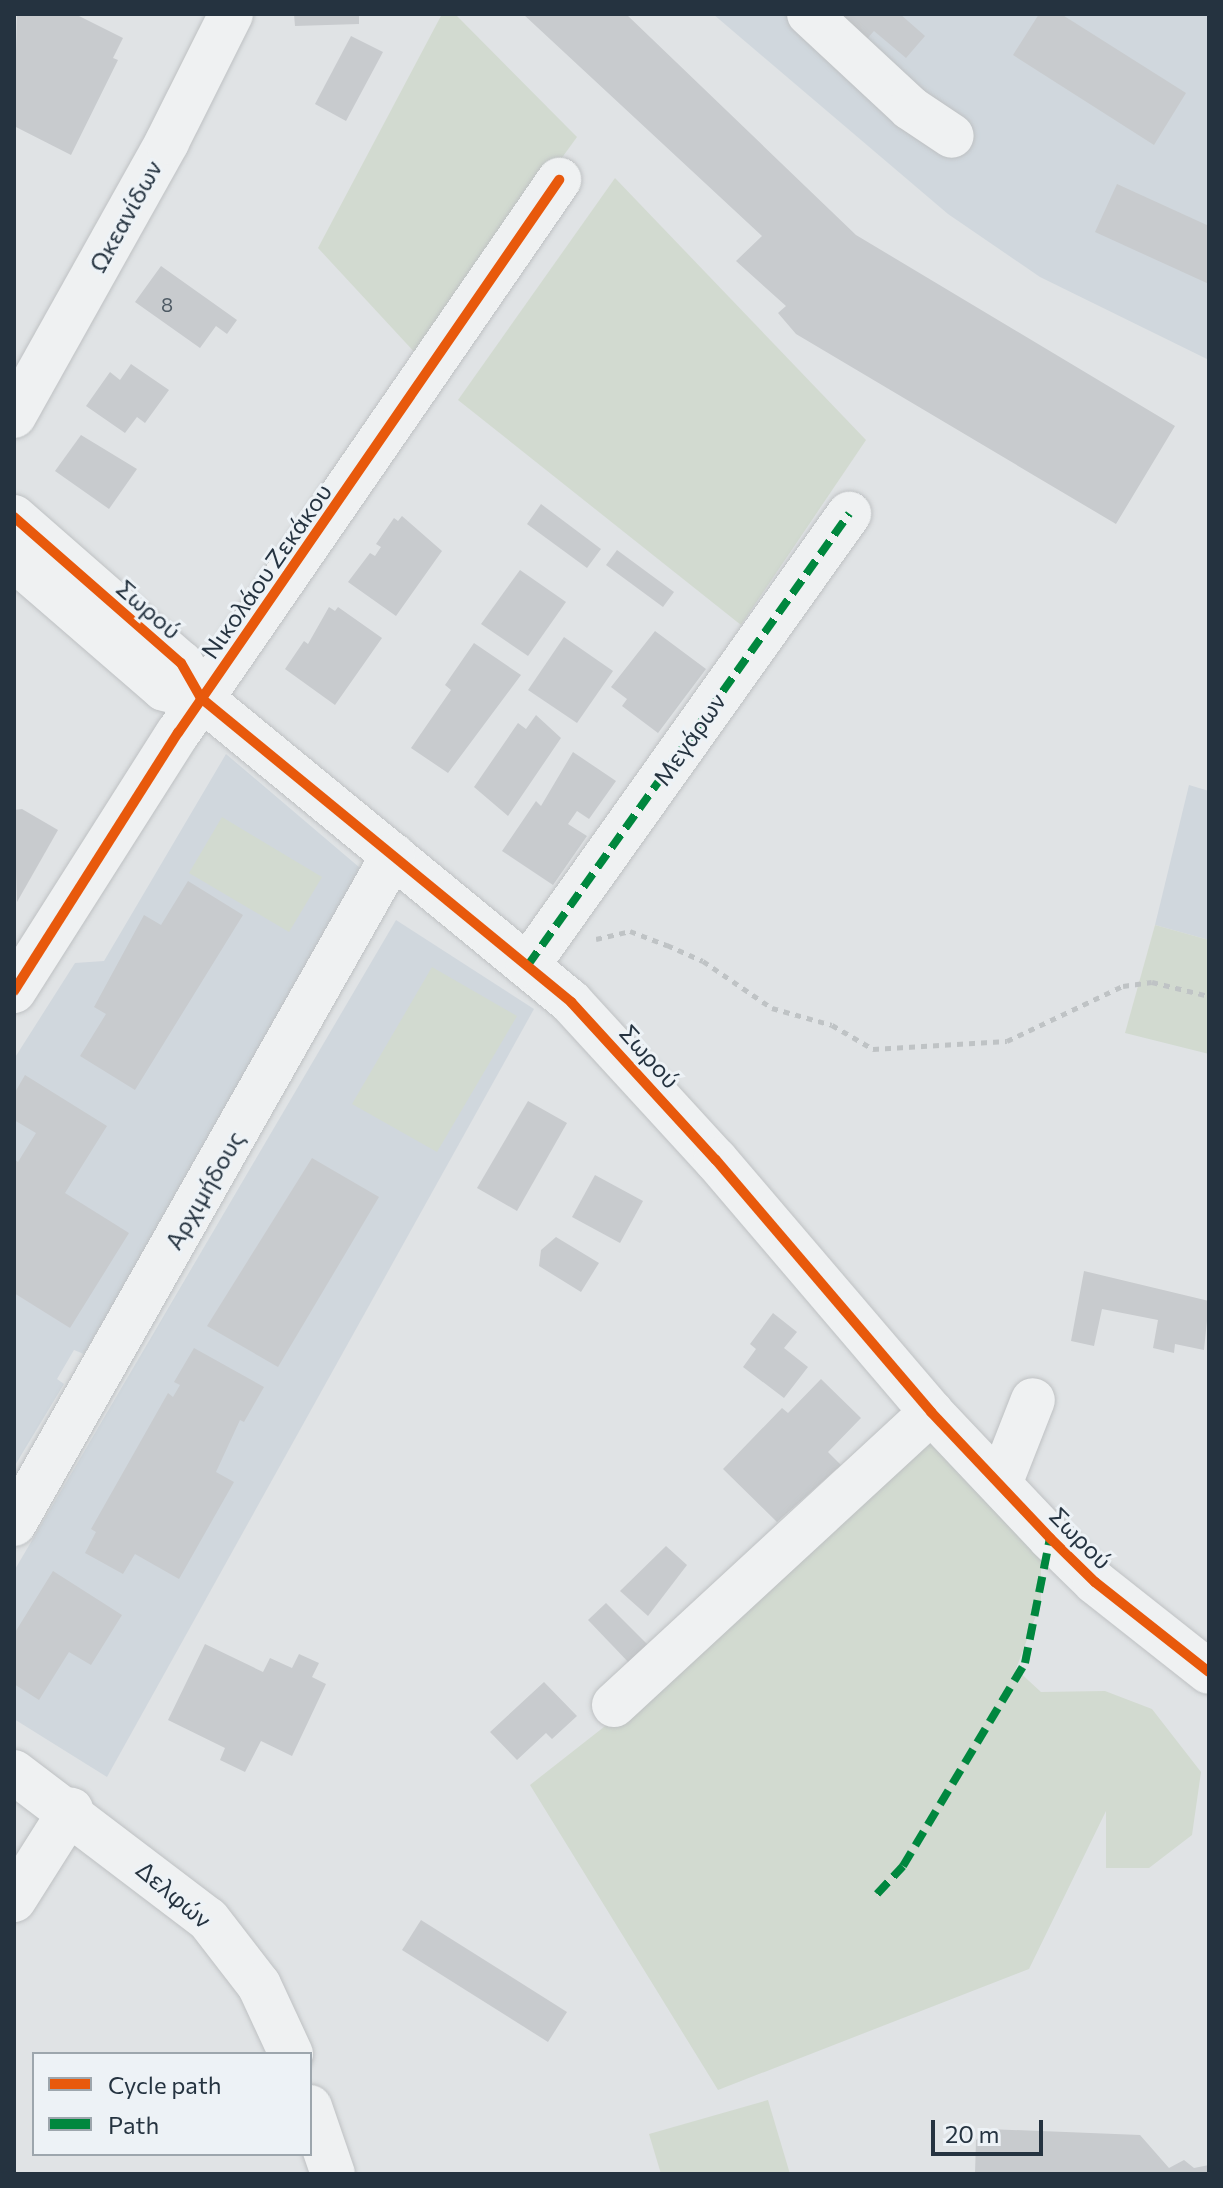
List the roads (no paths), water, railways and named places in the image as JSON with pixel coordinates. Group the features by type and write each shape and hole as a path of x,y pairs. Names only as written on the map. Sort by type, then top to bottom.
{"street":[{"name":"Ωκεανίδων","path":"14,416 167,142 231,14"},
{"path":"809,14 910,108 952,136"},
{"name":"Νικολάου Ζεκάκου","path":"15,989 201,698 559,180"},
{"name":"Μεγάρων","path":"528,965 849,514"},
{"name":"Σωρού","path":"14,517 181,663 201,698 528,965 611,1041 931,1412 1095,1582 1209,1672"},
{"name":"Σωρού","path":"14,559 164,689 201,698"},
{"name":"Αρχιμήδους","path":"14,1524 393,855"},
{"path":"1000,1484 1033,1400"},
{"path":"614,1705 931,1412"},
{"name":"Δελφών","path":"14,1772 71,1810 208,1919 259,1985 290,2052"},
{"path":"14,1900 71,1810"},
{"path":"312,2113 333,2174"}]}
